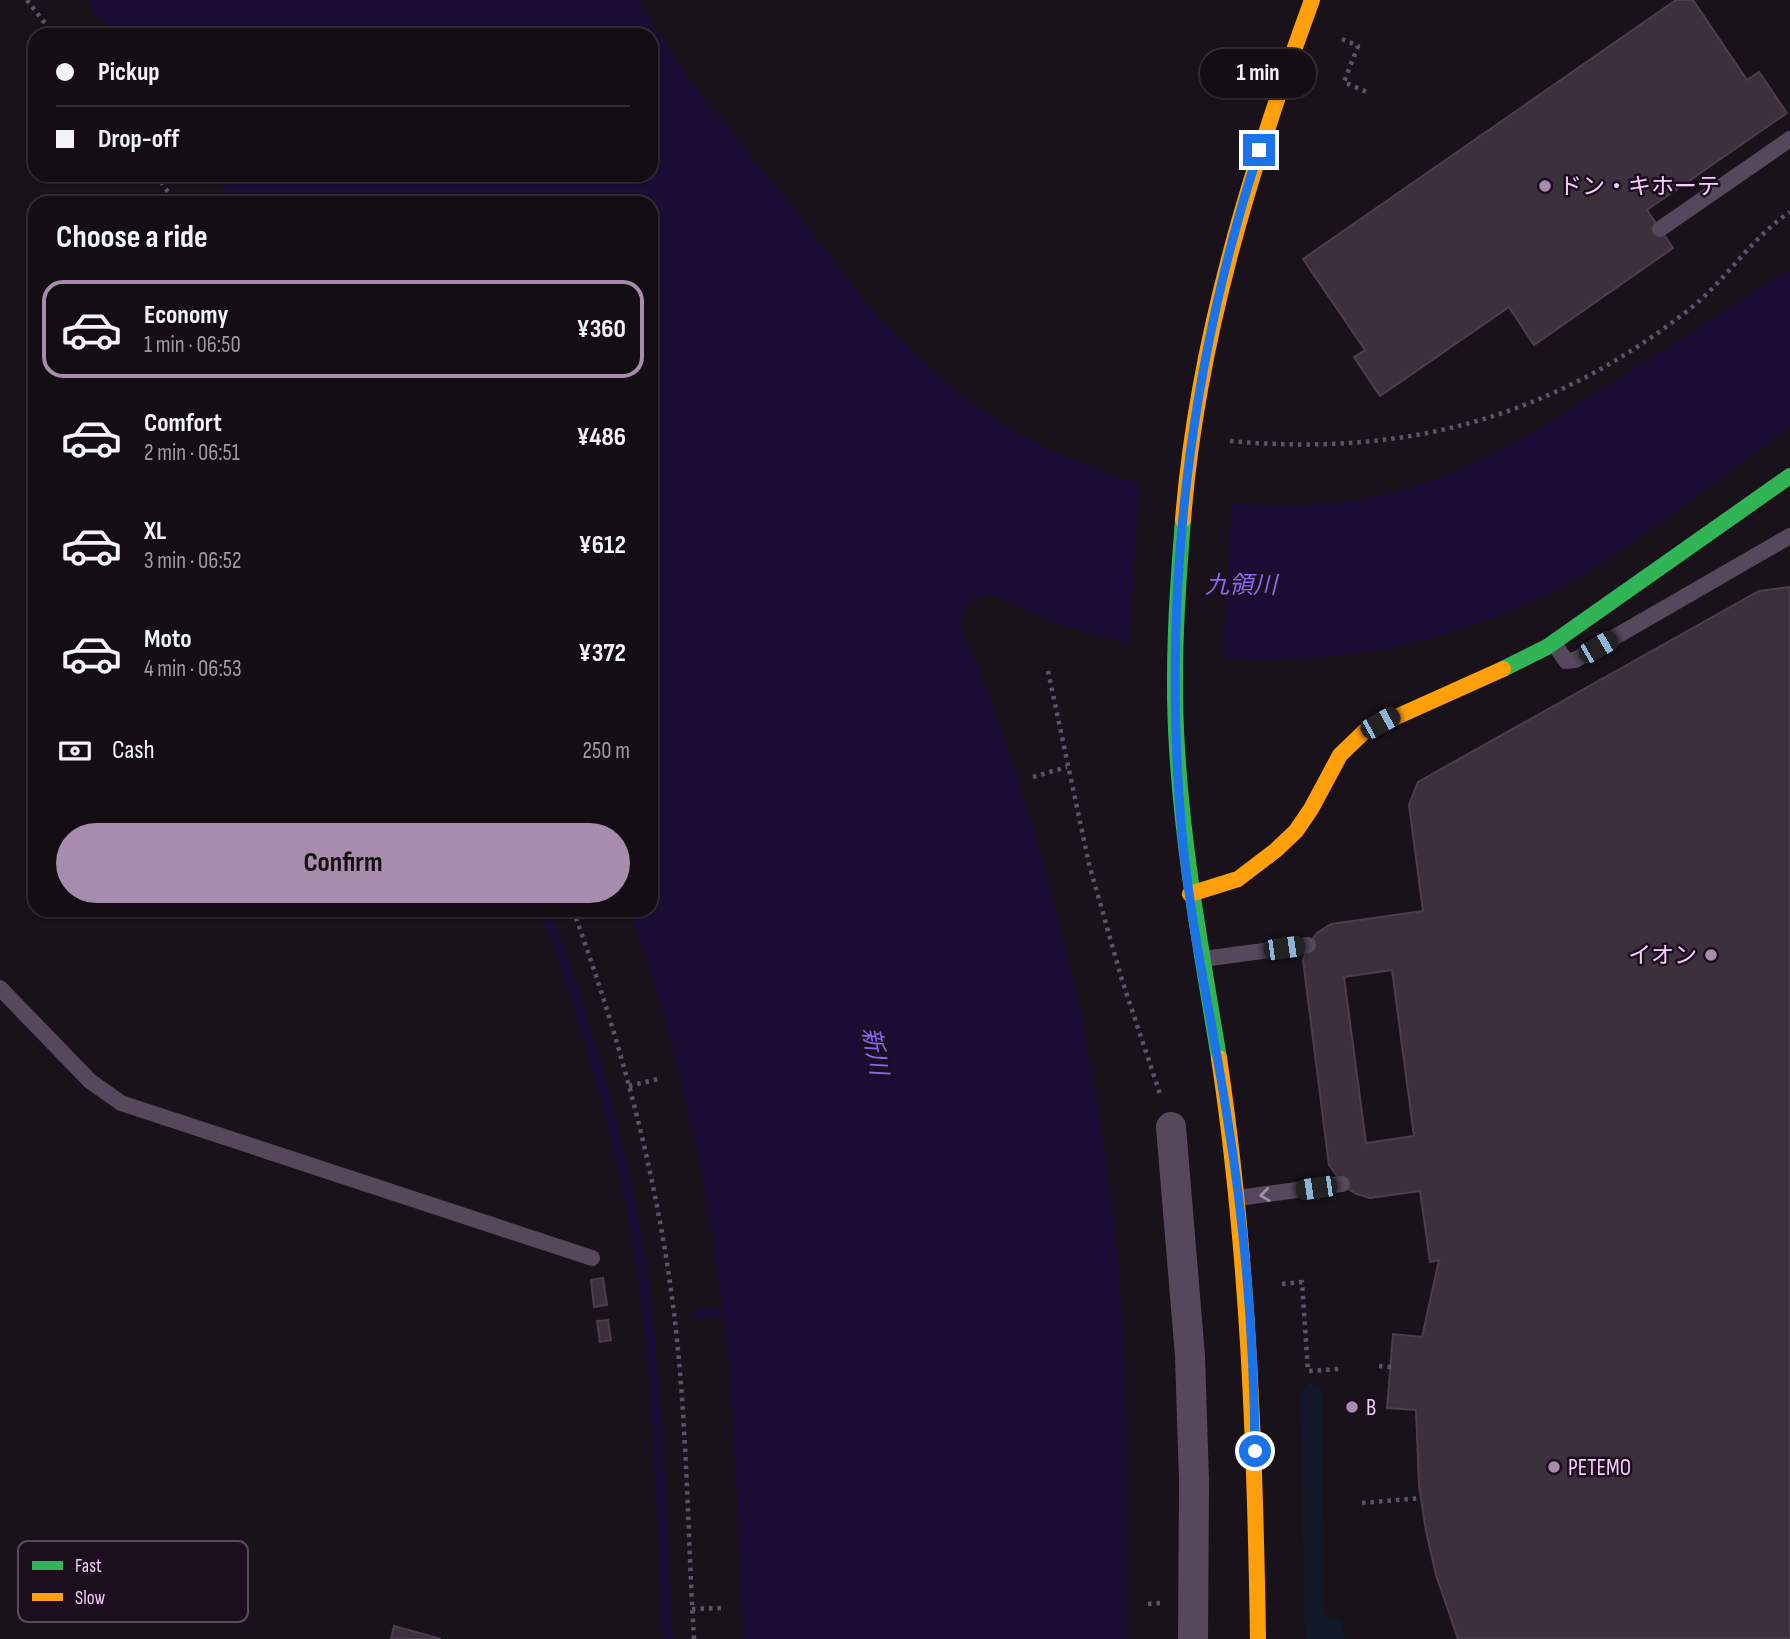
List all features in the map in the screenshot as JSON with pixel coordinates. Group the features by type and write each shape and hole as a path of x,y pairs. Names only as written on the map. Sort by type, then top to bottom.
{"street":[{"path":"1258,1639 1254,1406 1238,1198 1181,824 1175,685 1178,579 1188,473 1209,341 1233,238 1265,129 1312,0"},
{"path":"1190,894 1238,879 1276,850 1296,831 1311,809 1340,755 1365,731 1395,715 1498,674 1553,643 1790,476"},
{"path":"1171,1127 1191,1381 1193,1639"}],"lane":[{"path":"1660,229 1790,139"},
{"path":"1553,643 1566,661 1575,660 1790,537"},
{"path":"1200,960 1308,945"},
{"path":"0,988 90,1081 129,1107 592,1258"},
{"path":"1238,1198 1342,1184"}],"path":[{"path":"27,0 49,28"},
{"path":"1342,39 1358,46 1344,82 1367,92"},
{"path":"1228,441 1324,446 1381,441 1493,417 1548,397 1600,372 1649,341 1695,305 1757,239 1790,212"},
{"path":"1048,671 1067,767 1104,922 1171,1127"},
{"path":"1033,777 1067,767"},
{"path":"576,917 596,973 629,1086 652,1182 671,1289 682,1397 694,1639"},
{"path":"629,1086 658,1079"},
{"path":"1282,1284 1302,1282 1308,1371 1340,1369"},
{"path":"1379,1366 1391,1367"},
{"path":"1362,1503 1421,1498"},
{"path":"692,1609 722,1608"}],"shaded area":[{"path":"1309,1382 1321,1388 1325,1613 1327,1617 1342,1620 1345,1639 1305,1639 1300,1395"}],"water":[{"path":"87,0 639,0 656,28 108,28"},
{"path":"658,32 725,125 849,281 920,359 972,403 1025,437 1068,458 1113,475 1207,499 1255,504 1303,505 1351,501 1399,491 1457,471 1537,430 1790,269 1790,427 1590,570 1497,617 1446,634 1342,655 1236,659 1185,654 1131,644 1043,617 995,597 978,598 965,611 962,626 965,638 1008,749 1050,889 1089,1057 1108,1171 1115,1228 1125,1374 1127,1639 744,1639 730,1389 715,1256 687,1105 661,1007 631,917 658,917 658,196 228,196 219,182 658,182"}],"pier":[{"path":"1140,480 1186,493 1232,499 1222,660 1185,658 1129,647"}],"building":[{"name":"ドン・キホーテ","path":"1676,0 1693,0 1747,80 1759,72 1787,113 1647,210 1673,248 1534,345 1509,307 1380,396 1354,357 1365,350 1303,259"},
{"path":"1790,587 1790,1639 1458,1639 1436,1575 1426,1531 1419,1486 1416,1410 1387,1408 1393,1334 1422,1337 1439,1260 1430,1262 1420,1191 1370,1198 1345,1187 1329,1165 1303,960 1308,945 1317,933 1331,924 1423,911 1409,805 1418,782 1759,591","holes":["1392,970 1414,1136 1366,1143 1344,977"]},
{"path":"603,1278 607,1305 594,1307 591,1280"},
{"path":"608,1320 611,1340 600,1342 597,1321"},
{"path":"394,1626 441,1639 391,1639"}],"waterway":[{"path":"547,917 593,1052 618,1148 638,1246 654,1381 668,1639"},
{"path":"698,1314 737,1311"}],"traffic: fast":[{"path":"1503,669 1547,647 1790,476"},
{"path":"1183,520 1175,662 1177,748 1188,865 1219,1058"}],"traffic: slow":[{"path":"1183,520 1200,387 1230,256 1268,127 1312,0"},
{"path":"1190,894 1238,879 1276,850 1296,831 1311,809 1340,755 1365,731 1503,669"},
{"path":"1219,1058 1237,1203 1248,1348 1258,1639"}],"place":[{"name":"ドン・キホーテ","path":"1545,186"},
{"name":"イオン","path":"1711,955"},
{"name":"B","path":"1352,1407"},
{"name":"PETEMO","path":"1554,1467"}],"route":[{"path":"1255,1451 1248,1306 1236,1181 1181,824 1175,632 1182,526 1201,384 1218,298 1259,150"}],"water label":[{"name":"九領川","path":"1241,585"},
{"name":"新川","path":"875,1051"}]}
